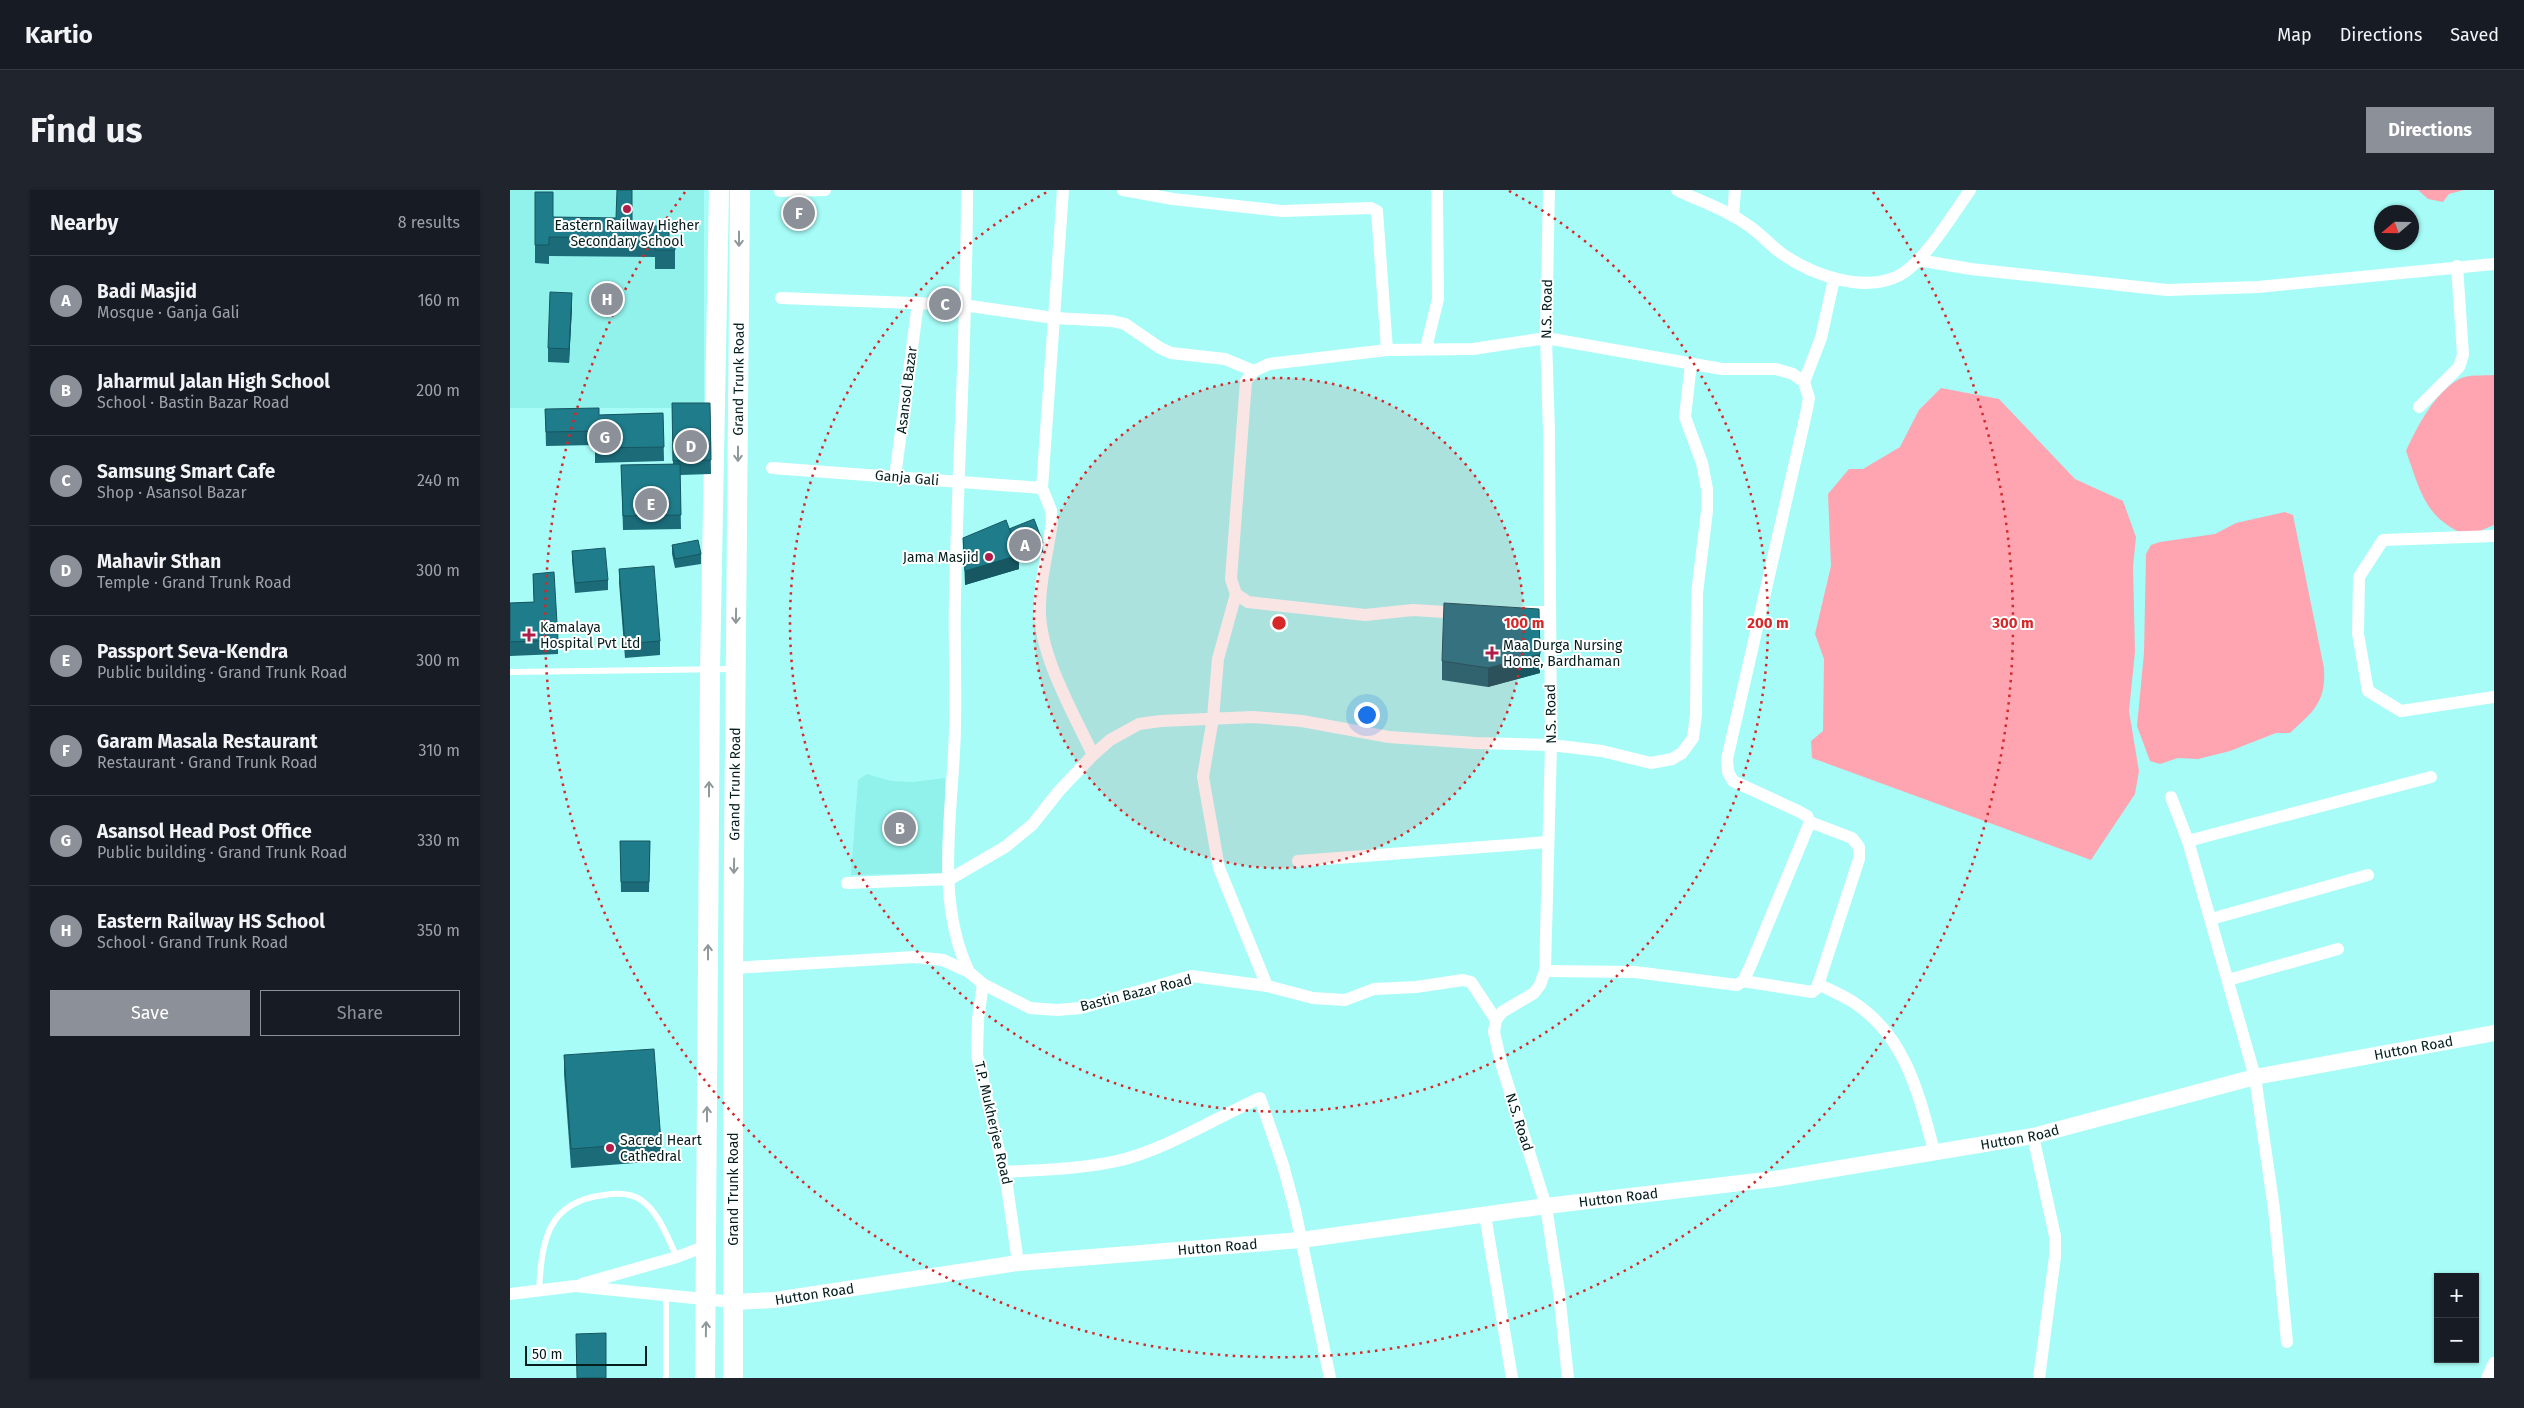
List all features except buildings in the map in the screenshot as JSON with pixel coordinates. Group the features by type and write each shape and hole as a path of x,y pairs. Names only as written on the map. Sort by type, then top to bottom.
{"main road":[{"path":"705,1378 710,670 719,190"},
{"name":"Grand Trunk Road","path":"733,1378 733,968 740,190"}],"street":[{"path":"780,191 825,190"},
{"path":"967,190 964,363 955,598 955,729 950,812 950,879 954,934 969,972"},
{"path":"1063,190 1042,488 1051,510 1052,522 1041,593 1040,614 1044,638 1055,671 1093,755"},
{"path":"1123,190 1173,199 1282,211 1371,208 1377,212 1387,350"},
{"path":"1426,348 1438,299 1437,190"},
{"name":"N.S. Road","path":"1548,190 1546,338 1549,432 1551,745 1545,971 1540,985 1534,993 1502,1012 1496,1020 1495,1043 1546,1206 1559,1292 1568,1378"},
{"path":"1677,190 1711,203 1733,216 1749,226 1782,254 1834,279 1855,283 1882,282 1901,274 1918,260 1970,190"},
{"path":"1733,216 1736,190"},
{"path":"1918,260 1971,269 2167,290 2258,287 2457,266 2494,264"},
{"path":"2419,407 2459,367 2464,355 2457,266"},
{"path":"1804,382 1821,338 1834,279"},
{"path":"781,298 964,305 1054,318 1112,321 1125,324 1160,348 1171,353 1225,359 1254,371"},
{"name":"Asansol Bazar","path":"895,477 918,303"},
{"path":"1267,986 1219,868 1203,777 1213,718 1218,658 1236,594 1231,579 1246,381 1254,371 1268,364 1387,350 1426,348 1473,350 1546,338 1616,352 1722,369 1776,369 1793,374 1804,382 1809,398 1727,759 1728,772 1733,781 1798,811 1807,816 1810,822 1852,838 1859,846 1859,860 1818,984 1812,992 1744,981"},
{"path":"847,883 950,879 1004,846 1032,825 1059,790 1093,755 1110,740 1139,724 1253,717 1302,721 1389,737 1475,744 1551,745 1602,751 1651,762 1672,759 1682,753 1693,738 1696,715 1697,593 1707,496 1702,463 1686,417 1691,363"},
{"name":"Ganja Gali","path":"772,468 1042,488"},
{"path":"2494,536 2382,540 2360,577 2358,634 2368,691 2401,711 2494,697"},
{"path":"1236,594 1248,602 1365,615 1413,610 1476,613"},
{"path":"1512,612 1549,612"},
{"path":"2188,841 2431,777"},
{"path":"2171,797 2188,841 2255,1077 2274,1209 2287,1342"},
{"path":"1545,971 1635,972 1737,985 1744,981 1810,822"},
{"path":"1298,861 1548,842"},
{"path":"2211,919 2368,875"},
{"path":"2228,980 2338,949"},
{"name":"Bastin Bazar Road","path":"733,968 914,956 943,960 969,972 983,984 1030,1008 1057,1010 1081,1008 1192,976 1267,986 1313,998 1344,1000 1374,989 1416,987 1463,980 1470,982 1496,1020"},
{"name":"T.P. Mukherjee Road","path":"983,984 978,1019 977,1055 1003,1172 1018,1263"},
{"path":"1818,984 1854,1002 1886,1031 1917,1085 1934,1151"},
{"name":"Hutton Road","path":"733,1302 775,1300 1018,1263 1301,1240 1546,1206 1774,1179 2033,1136 2255,1077 2494,1033"},
{"path":"1003,1172 1087,1166 1150,1151 1260,1098 1283,1165 1330,1378"},
{"path":"2033,1136 2055,1236 2055,1257 2039,1378"},
{"path":"1485,1215 1512,1378"},
{"path":"510,1294 575,1286 677,1257 706,1246"},
{"path":"575,1286 733,1302"},
{"path":"2488,1378 2494,1363"}],"lane":[{"path":"510,672 736,669"},
{"path":"539,1290 542,1250 548,1230 561,1212 590,1196 621,1193 641,1200 656,1216 677,1257"},
{"path":"666,1295 666,1378"}],"shaded area":[{"path":"510,190 704,190 704,408 510,408"},
{"path":"2418,190 2464,190 2449,194 2443,202 2428,199"},
{"path":"2494,375 2494,525 2468,536 2453,529 2433,512 2421,491 2406,451 2434,402 2450,385 2467,376"},
{"path":"1941,388 1999,399 2075,479 2123,501 2136,537 2133,567 2135,652 2129,711 2139,771 2135,794 2091,860 1812,758 1811,741 1823,731 1824,659 1815,634 1831,566 1828,494 1849,469 1863,469 1900,447 1919,410"},
{"path":"2285,512 2293,515 2324,668 2323,689 2317,705 2290,733 2276,733 2230,751 2198,759 2178,758 2160,764 2150,761 2137,726 2144,653 2146,554 2151,545 2160,542 2215,534 2236,523"},
{"path":"867,774 891,781 913,782 945,778 945,873 851,875 858,780"}],"place":[{"name":"Eastern Railway Higher Secondary School","path":"627,209"},
{"name":"Garam Masala Restaurant","path":"799,213"},
{"name":"Eastern Railway HS School","path":"607,299"},
{"name":"Samsung Smart Cafe","path":"945,304"},
{"name":"Asansol Head Post Office","path":"605,437"},
{"name":"Mahavir Sthan","path":"691,446"},
{"name":"Passport Seva-Kendra","path":"651,504"},
{"name":"Badi Masjid","path":"1025,545"},
{"name":"Jama Masjid","path":"989,557"},
{"name":"Kamalaya Hospital Pvt Ltd","path":"529,635"},
{"name":"Maa Durga Nursing Home, Bardhaman","path":"1492,653"},
{"name":"Jaharmul Jalan High School","path":"900,828"},
{"name":"Sacred Heart Cathedral","path":"610,1148"}]}
